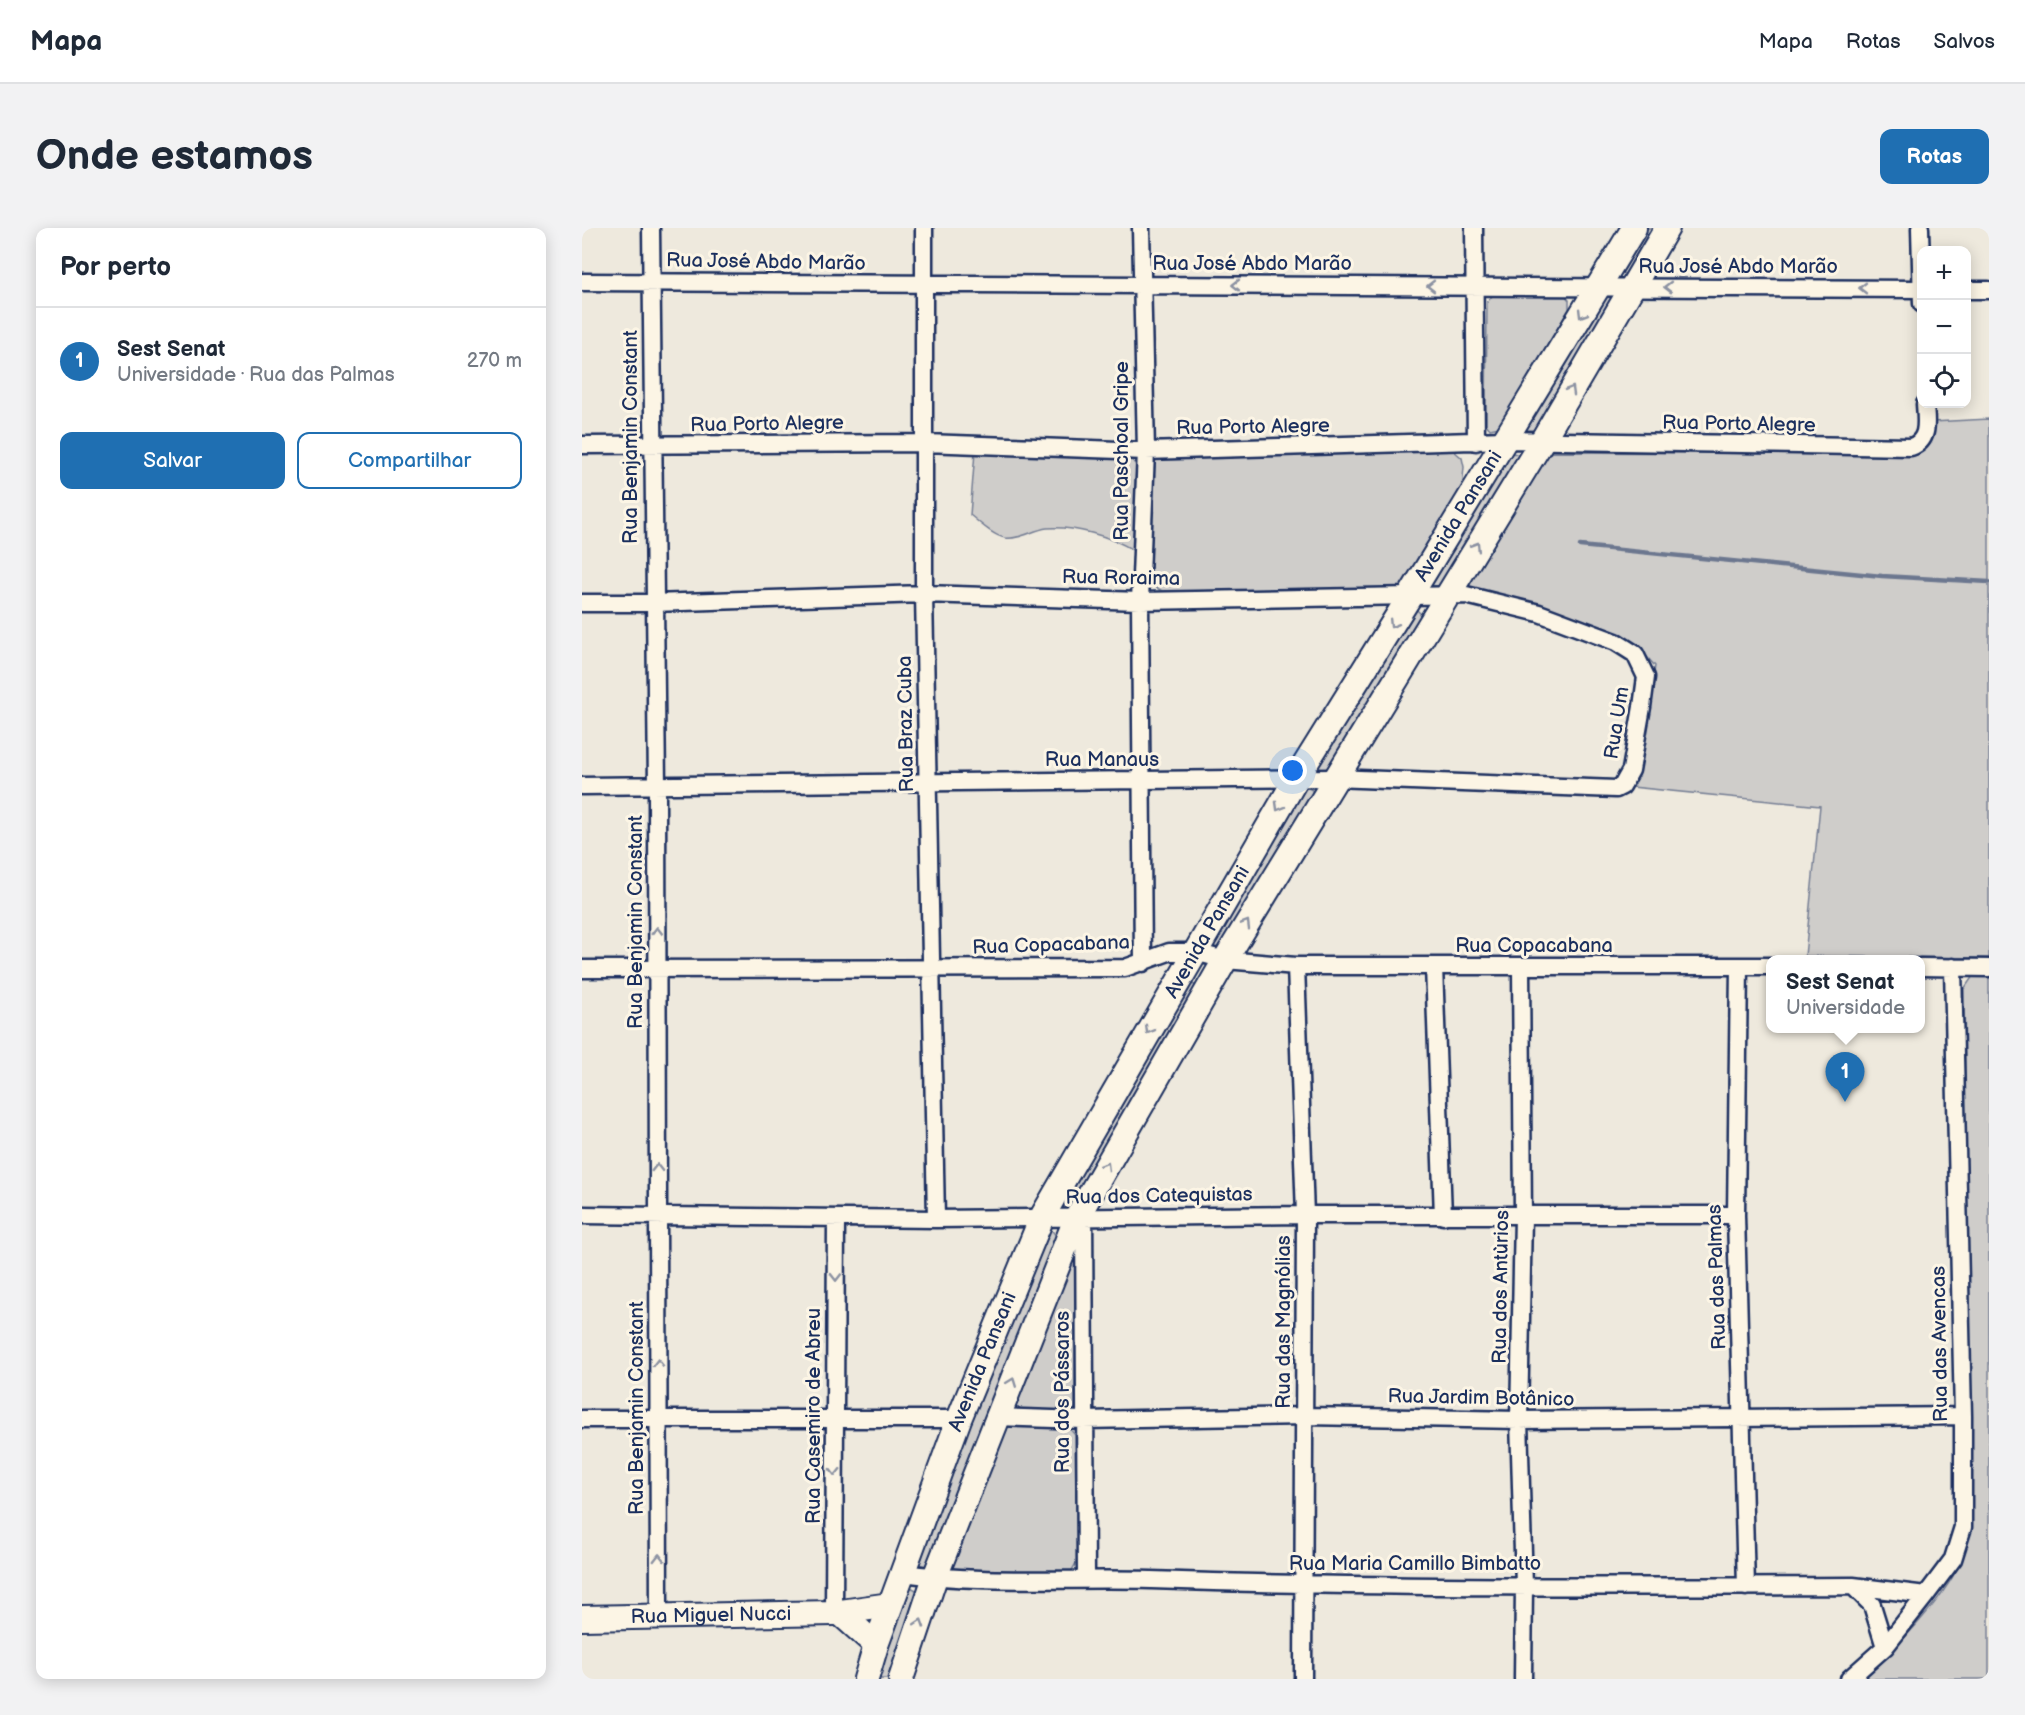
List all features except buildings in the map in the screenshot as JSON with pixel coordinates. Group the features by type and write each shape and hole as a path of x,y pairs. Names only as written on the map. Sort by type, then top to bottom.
{"main road":[{"name":"Avenida Pansani","path":"866,1679 876,1645 959,1419 1042,1217 1296,779 1410,597 1634,228"},
{"name":"Avenida Pansani","path":"901,1679 935,1577 1081,1214 1225,960 1445,596 1542,441 1630,287 1667,228"},
{"name":"Rua Miguel Nucci","path":"582,1618 836,1613 891,1605"},
{"path":"836,1613 876,1645"}],"street":[{"name":"Rua Benjamin Constant","path":"651,228 653,603 657,787 659,1617"},
{"name":"Rua Braz Cuba","path":"924,228 924,594 936,1220"},
{"name":"Rua Paschoal Gripe","path":"1141,228 1146,451 1140,601 1143,963"},
{"path":"1474,228 1476,442"},
{"path":"1920,228 1920,246"},
{"name":"Rua José Abdo Marão","path":"582,282 1917,289"},
{"path":"1971,290 1989,290"},
{"name":"Rua Porto Alegre","path":"582,445 925,443 1146,451 1505,440 1911,447 1922,440 1926,425 1925,408"},
{"name":"Rua Roraima","path":"582,603 653,603 924,594 1140,601 1466,595 1539,613 1616,642 1635,654 1642,665"},
{"name":"Rua Um","path":"1622,786 1631,770 1642,706 1646,677 1642,665"},
{"name":"Rua Manaus","path":"582,786 1334,778 1607,790 1622,786"},
{"name":"Rua Copacabana","path":"582,969 1125,968 1169,952 1195,952 1225,960 1296,966 1521,968 1766,966"},
{"name":"Rua das Magnólias","path":"1296,966 1305,1215 1306,1416 1302,1586 1304,1679"},
{"path":"1434,966 1443,1216"},
{"name":"Rua das Palmas","path":"1739,966 1736,1215 1746,1587"},
{"path":"1925,967 1989,968"},
{"name":"Rua das Avencas","path":"1849,1679 1885,1647 1953,1559 1963,1527 1963,1416 1953,967"},
{"name":"Rua dos Antùrios","path":"1521,968 1524,1216 1519,1420 1524,1586 1523,1679"},
{"name":"Rua dos Catequistas","path":"582,1215 657,1214 936,1220 1081,1214 1736,1215"},
{"name":"Rua dos Pássaros","path":"1081,1214 1086,1578"},
{"name":"Rua Casemiro de Abreu","path":"836,1219 836,1613"},
{"name":"Rua Jardim Botânico","path":"998,1417 1083,1420 1306,1416 1519,1420 1743,1420 1963,1416"},
{"path":"582,1419 959,1419"},
{"name":"Rua Maria Camillo Bimbatto","path":"903,1572 935,1577 1086,1578 1302,1586 1853,1587 1926,1595"},
{"path":"1853,1587 1872,1605 1885,1647"}],"shaded area":[{"path":"1642,228 1659,228 1627,275 1619,272"},
{"path":"1495,293 1563,293 1569,300 1569,309 1505,418 1499,427 1490,429 1486,424 1487,302"},
{"path":"1607,295 1614,299 1536,430 1524,430 1602,297"},
{"path":"1989,419 1989,958 1925,957 1925,955 1805,955 1820,806 1632,787 1640,766 1655,666 1639,648 1470,588 1468,582 1510,517 1539,459 1552,452 1914,454 1925,450 1928,446 1933,433 1932,422"},
{"path":"1454,451 1462,458 1464,467 1462,489 1408,582 1392,591 1162,591 1150,584 1151,463 1158,455"},
{"path":"975,452 1129,457 1136,465 1133,550 1103,536 1080,530 1047,528 1010,538 1000,537 991,532 970,515"},
{"path":"1511,453 1519,454 1519,458 1443,587 1427,589"},
{"path":"1415,608 1422,615 1331,768 1326,771 1317,767"},
{"path":"1305,786 1312,790 1313,795 1220,950 1212,949 1208,940"},
{"path":"1973,976 1989,977 1989,1679 1858,1679 1901,1641 1943,1592 1963,1557 1970,1525 1964,989"},
{"path":"1187,977 1191,984 1200,986 1069,1209 1060,1205"},
{"path":"1050,1228 1057,1237 927,1566 917,1564 965,1421"},
{"path":"1073,1254 1075,1255 1075,1408 1071,1411 1014,1409"},
{"path":"1010,1424 1068,1427 1075,1435 1077,1561 1071,1572 953,1571 948,1563 1001,1430"},
{"path":"909,1586 918,1591 890,1679 881,1679 876,1676"}],"waterway":[{"path":"1580,546 1882,576 1989,582"}],"place":[{"name":"Sest Senat","path":"1845,1102"}]}
